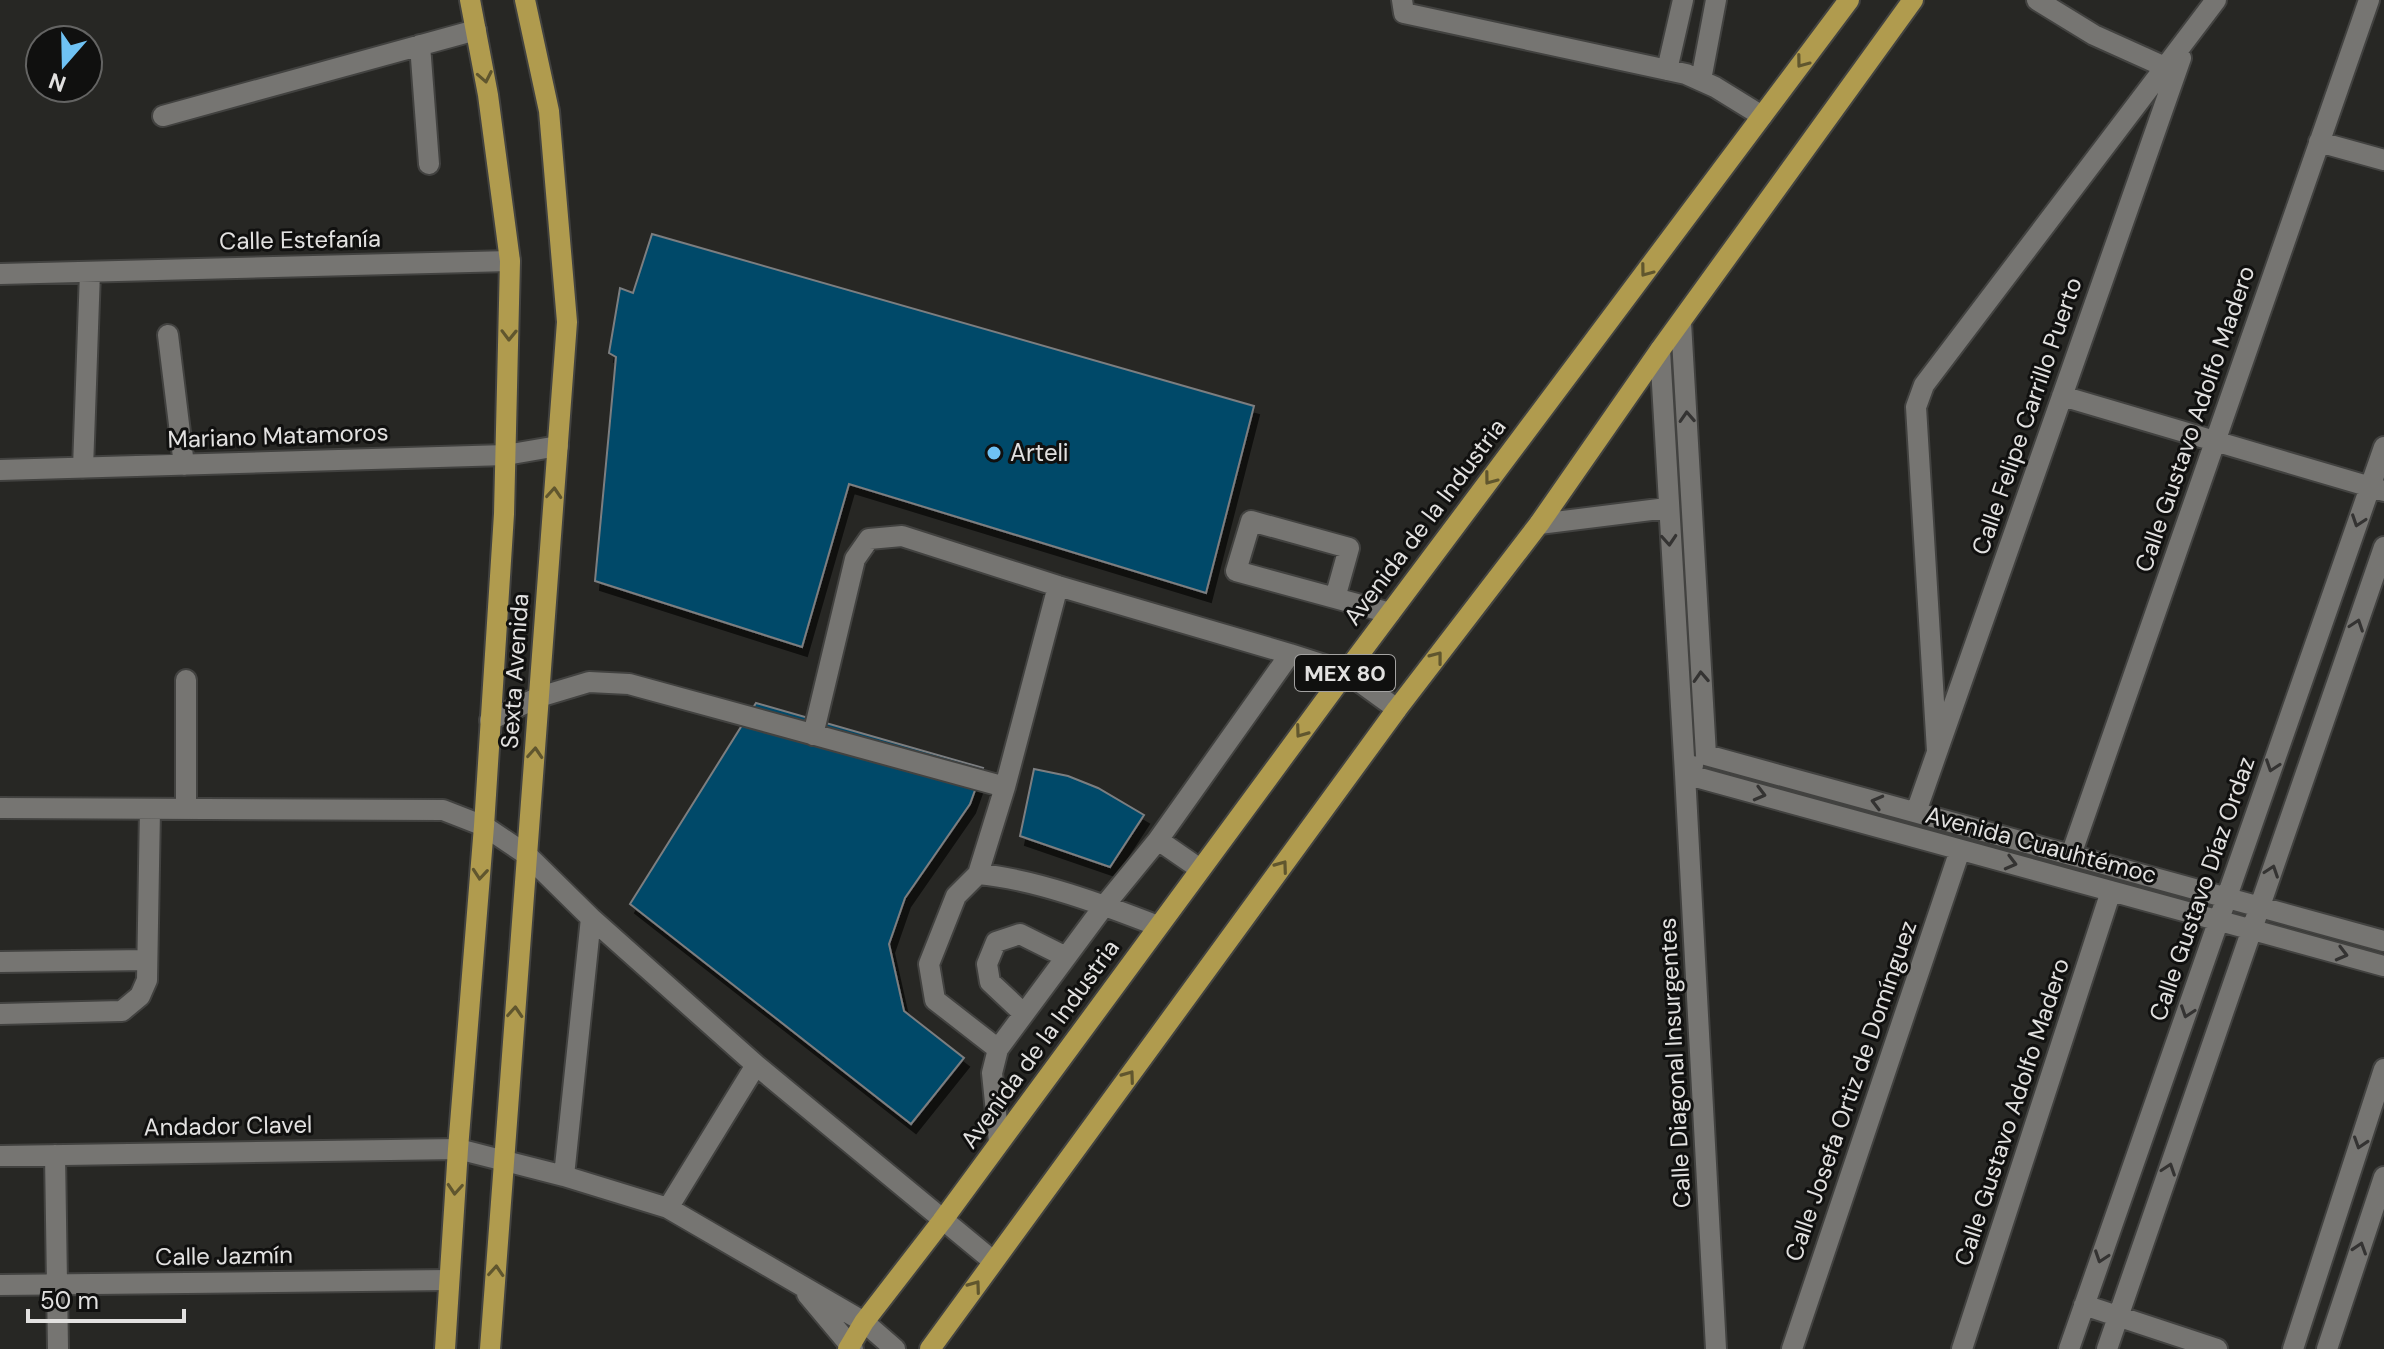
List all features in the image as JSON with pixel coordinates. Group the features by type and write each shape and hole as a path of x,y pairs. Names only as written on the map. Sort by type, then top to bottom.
{"main road":[{"name":"Sexta Avenida","path":"445,1349 504,514 510,261 488,95 470,0"},
{"name":"Sexta Avenida","path":"490,1349 567,322 549,111 525,0"},
{"name":"Avenida de la Industria","path":"850,1348 864,1322 1849,0"},
{"name":"MEX 80","path":"930,1349 1397,709 1539,524 1660,350 1913,0"}],"street":[{"path":"1402,0 1404,13 1701,80 1762,116"},
{"path":"1667,70 1683,0"},
{"path":"1701,80 1716,0"},
{"path":"2037,0 2094,35 2165,67"},
{"name":"Calle Felipe Carrillo Puerto","path":"1937,751 1916,407 1924,385 2216,0"},
{"name":"Calle Gustavo Adolfo Madero","path":"2071,855 2369,0"},
{"path":"163,116 476,30"},
{"name":"Calle Felipe Carrillo Puerto","path":"1916,812 2188,38"},
{"path":"420,45 429,164"},
{"path":"2319,142 2384,160"},
{"name":"Calle Estefanía","path":"0,274 510,261"},
{"path":"83,468 90,272"},
{"path":"1681,322 1706,755 1685,774"},
{"path":"168,335 184,465"},
{"name":"Calle Diagonal Insurgentes","path":"1660,350 1716,1349"},
{"path":"2062,396 2377,489"},
{"name":"Mariano Matamoros","path":"0,470 506,455 558,446"},
{"name":"Calle Gustavo Díaz Ordaz","path":"2069,1349 2218,920 2377,489 2384,447"},
{"path":"1539,524 1667,508"},
{"path":"1335,598 1349,548 1251,521 1236,571 1335,598 1390,613"},
{"path":"813,735 855,559 869,539 902,536 1346,672 1397,709"},
{"path":"2107,1349 2384,547"},
{"path":"998,1049 935,1000 929,964 956,896 978,874 1005,787 1058,586"},
{"path":"999,1142 992,1073 998,1049 1104,906 1158,840 1290,654"},
{"path":"186,680 186,809"},
{"path":"490,720 539,697 589,682 629,684 1005,787"},
{"name":"Avenida Cuauhtémoc","path":"1706,755 2384,941"},
{"name":"Avenida Cuauhtémoc","path":"1685,774 2384,966"},
{"path":"0,808 443,810 484,826 527,855 591,918 756,1065 993,1261"},
{"path":"0,1014 122,1011 140,996 147,980 150,809"},
{"path":"1933,842 1941,819"},
{"path":"1158,840 1200,869"},
{"name":"Calle Josefa Ortiz de Domínguez","path":"1792,1349 1960,850"},
{"path":"978,874 1001,876 1104,906 1158,926"},
{"name":"Calle Gustavo Adolfo Madero","path":"1962,1349 2111,891"},
{"path":"564,1176 591,918"},
{"path":"1024,1014 990,982 987,964 996,942 1020,934 1066,957"},
{"path":"0,962 147,960"},
{"path":"668,1208 756,1065"},
{"path":"2293,1349 2383,1078"},
{"name":"Andador Clavel","path":"0,1156 458,1149 564,1176 668,1208 864,1322 895,1349"},
{"path":"55,1155 58,1349"},
{"path":"2327,1349 2381,1186 2347,1184"},
{"path":"2318,1273 2348,1284"},
{"name":"Calle Jazmín","path":"0,1285 449,1280"},
{"path":"796,1281 850,1348"},
{"path":"2084,1305 2217,1349"}],"building":[{"path":"652,234 1254,406 1206,593 849,484 802,647 595,581 616,357 609,353 620,288 633,293"},
{"path":"756,703 983,768 970,804 905,898 889,944 904,1011 964,1058 911,1124 630,904"},
{"path":"1034,769 1068,776 1098,788 1144,815 1110,867 1020,836"}],"place":[{"name":"Arteli","path":"994,453"}]}
